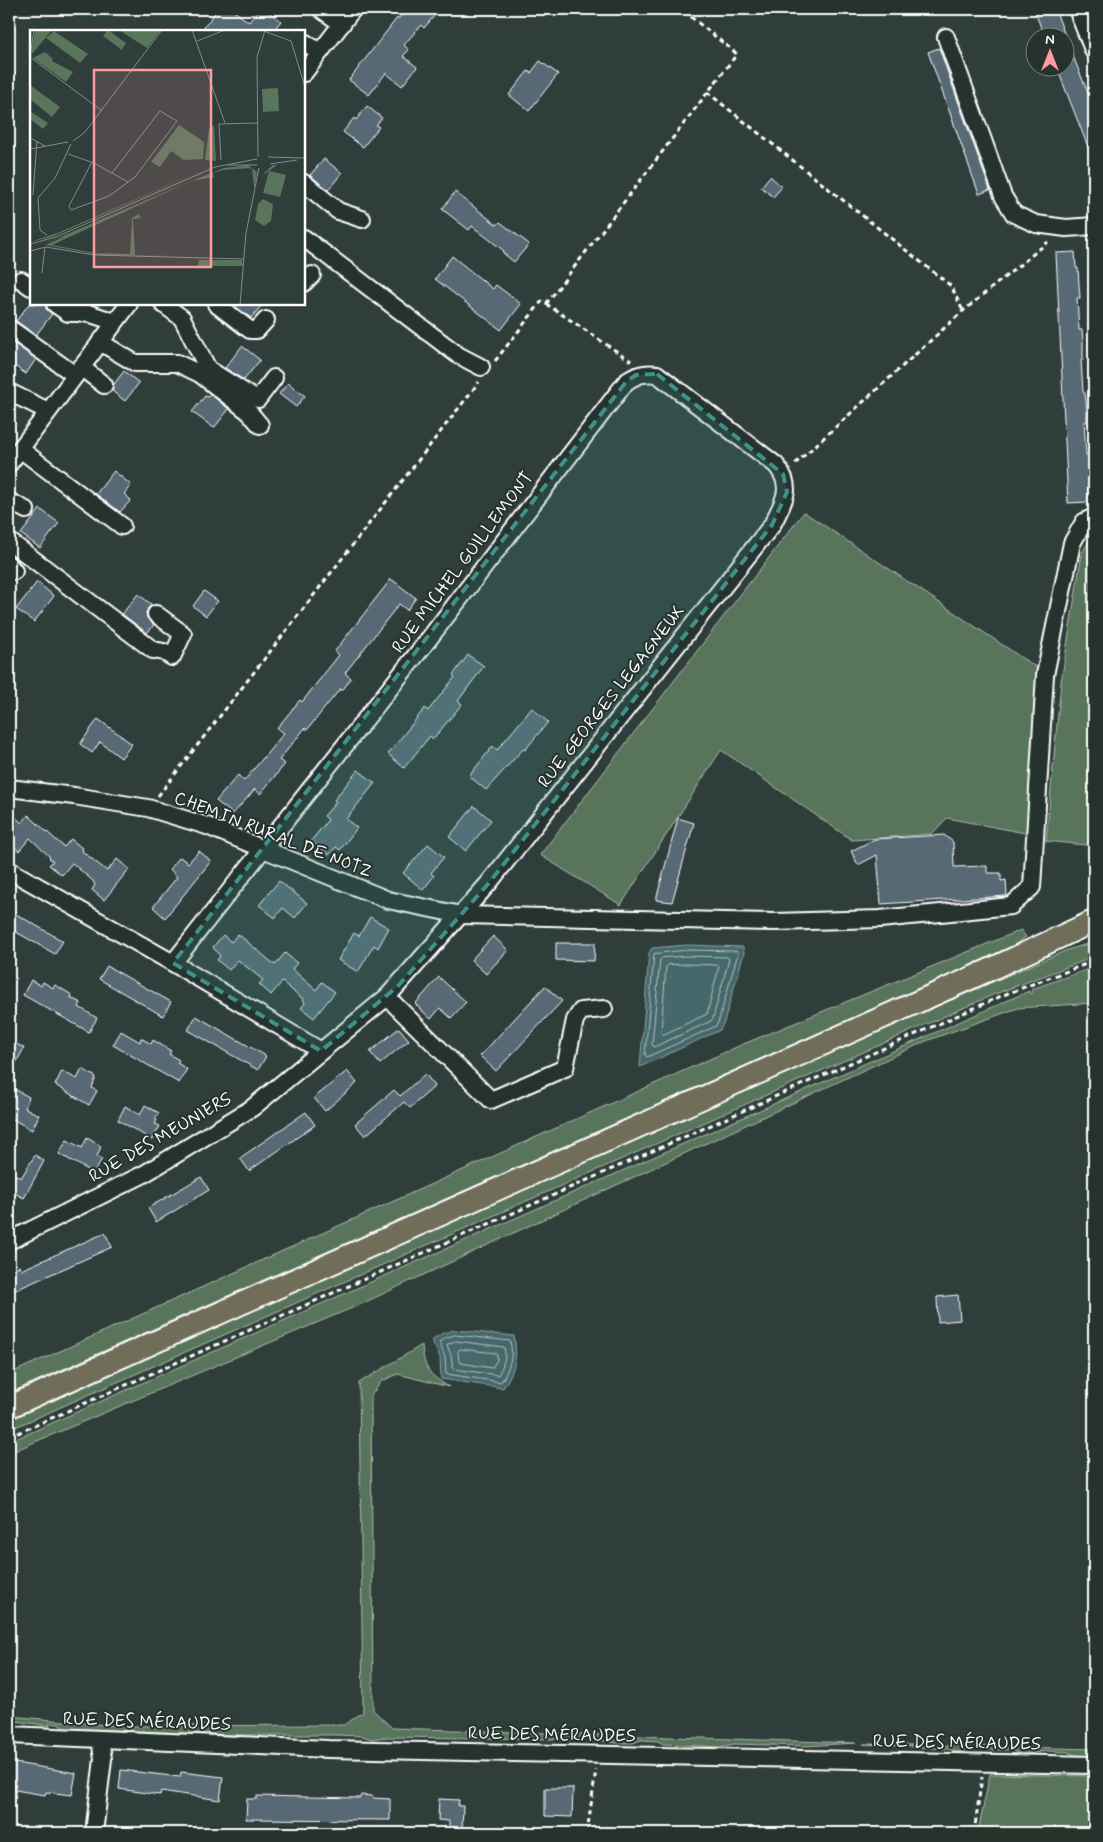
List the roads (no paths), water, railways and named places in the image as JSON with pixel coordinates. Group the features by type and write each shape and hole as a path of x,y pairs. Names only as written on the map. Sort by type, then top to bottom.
{"main road":[{"path":"9,1406 989,970 1094,920"},
{"path":"989,970 1094,935"}],"street":[{"path":"321,9 342,24"},
{"path":"305,71 353,9"},
{"path":"1077,9 1094,52"},
{"path":"946,37 1003,196 1014,214 1036,224 1066,228 1094,226"},
{"path":"305,43 320,52"},
{"path":"305,184 338,211 362,219"},
{"path":"305,239 458,355 485,370"},
{"path":"56,305 68,313 88,313 115,322"},
{"path":"9,464 128,305"},
{"path":"165,305 182,318 208,369 225,381 258,399 274,378"},
{"path":"217,305 250,330 257,330 266,320"},
{"path":"9,328 104,385"},
{"path":"100,342 136,363 178,362 200,374 249,412 260,425"},
{"name":"RUE MICHEL GUILLEMONT","path":"262,850 428,640 626,382 636,375 649,372 657,374 776,465 783,474"},
{"path":"9,392 48,411"},
{"path":"20,449 122,526"},
{"name":"RUE GEORGES LEGAGNEUX","path":"387,997 488,884 772,525 787,492 783,474"},
{"path":"9,501 26,510"},
{"name":"CHEMIN RURAL DE NOTZ","path":"9,788 148,808 207,826 388,900 461,915 774,922 880,919 1011,906 1032,887 1046,675 1072,543 1084,522 1094,517"},
{"path":"9,540 153,650 164,652 172,657 183,634 156,614"},
{"path":"173,963 262,850"},
{"path":"9,870 173,963 321,1051"},
{"path":"387,997 491,1100 565,1068 575,1020 581,1011 604,1010"},
{"name":"RUE DES MEUNIERS","path":"9,1241 144,1174 252,1108 387,997"},
{"name":"RUE DES MÉRAUDES","path":"9,1735 328,1749 1094,1765"},
{"path":"94,1833 103,1758 100,1739"}],"water":[{"path":"687,945 743,947 744,953 724,1022 720,1030 640,1067 649,953 652,948"},
{"path":"455,1330 514,1336 516,1351 514,1364 503,1388 441,1379 440,1357 433,1339 443,1333"}]}
